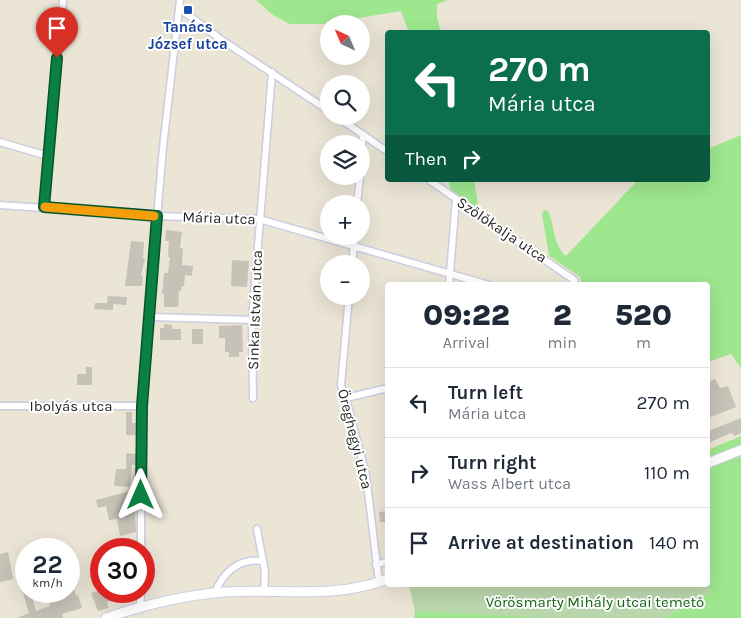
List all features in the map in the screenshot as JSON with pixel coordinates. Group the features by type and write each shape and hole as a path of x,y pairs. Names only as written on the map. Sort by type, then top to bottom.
{"main road":[{"path":"710,462 741,450"},
{"path":"106,618 174,600 215,593 289,593 346,590 383,581"}],"street":[{"path":"44,207 63,0"},
{"path":"141,538 142,406 157,216 180,0"},
{"path":"179,8 219,38 320,105"},
{"name":"Sinka István utca","path":"253,398 252,320 272,72"},
{"path":"350,125 385,150"},
{"path":"0,142 48,156"},
{"name":"Szőlőkalja utca","path":"432,182 575,282"},
{"path":"449,282 456,199"},
{"name":"Mária utca","path":"0,205 157,216 260,218 320,235"},
{"path":"353,255 354,245"},
{"name":"Mária utca","path":"354,245 479,282"},
{"name":"Öreghegyi utca","path":"348,305 341,385 366,475 376,565 383,581"},
{"path":"150,317 252,320"},
{"path":"346,398 385,389"},
{"name":"Ibolyás utca","path":"0,406 142,406"},
{"path":"257,529 265,572 264,592"},
{"path":"215,593 220,580 233,568 245,561 263,561"},
{"path":"376,565 385,563"},
{"path":"140,603 140,608"}],"green space":[{"path":"256,0 448,0 437,4 437,18 440,30 408,30 401,11 370,16 320,15 320,24 290,24 273,15"},
{"path":"741,135 741,368 731,354 710,361 710,282 581,282 580,277 549,256 542,214 544,210 548,211 556,241 566,256 636,182 710,182 710,148"},
{"path":"449,182 474,182 479,209 451,190"},
{"path":"741,436 741,618 663,618 711,591 710,449"},
{"name":"Vörösmarty Mihály utcai temető","path":"710,586 711,591 663,618 551,618 415,611 409,587"},
{"path":"415,611 548,617 551,618 414,618"}],"building":[{"path":"166,230 182,232 180,248 183,248 182,265 193,266 192,276 185,275 184,286 179,291 178,307 164,307 164,294 162,294 164,273 168,273 170,257 168,257 169,241 165,241"},
{"path":"131,241 144,242 143,258 145,258 141,275 143,276 142,286 125,286"},
{"path":"232,260 249,261 247,287 231,286"},
{"path":"108,296 127,297 126,305 113,304 113,310 94,309 95,303 107,303"},
{"path":"164,324 172,325 172,329 181,329 181,340 160,340 160,328 164,328"},
{"path":"242,325 243,352 239,352 239,357 229,357 229,352 225,352 225,338 219,338 219,326"},
{"path":"192,329 203,329 203,344 192,344"},
{"path":"86,367 92,367 92,385 77,385 77,374 86,374"},
{"path":"715,379 720,388 728,386 736,407 710,417 710,381"},
{"path":"126,412 132,412 132,423 136,423 136,435 126,435"},
{"path":"741,418 741,433 735,436 731,433 710,442 710,430"},
{"path":"126,453 136,454 136,465 132,465 130,487 114,486 116,469 126,469"},
{"path":"134,490 136,532 120,536 117,519 109,520 106,506 98,508 96,500"},
{"path":"385,511 385,522 380,522 379,512"},
{"path":"8,552 13,579 0,582 0,554"},
{"path":"80,602 82,608 62,614 63,618 17,618 29,613 26,603 34,603 36,611 50,606 50,603"},
{"path":"95,603 107,603 109,608 98,611"}],"slow traffic":[{"path":"45,207 154,216"}],"place":[{"name":"Tanács József utca","path":"188,10"}],"route":[{"path":"57,58 44,207 157,216 142,406 141,495"}]}
